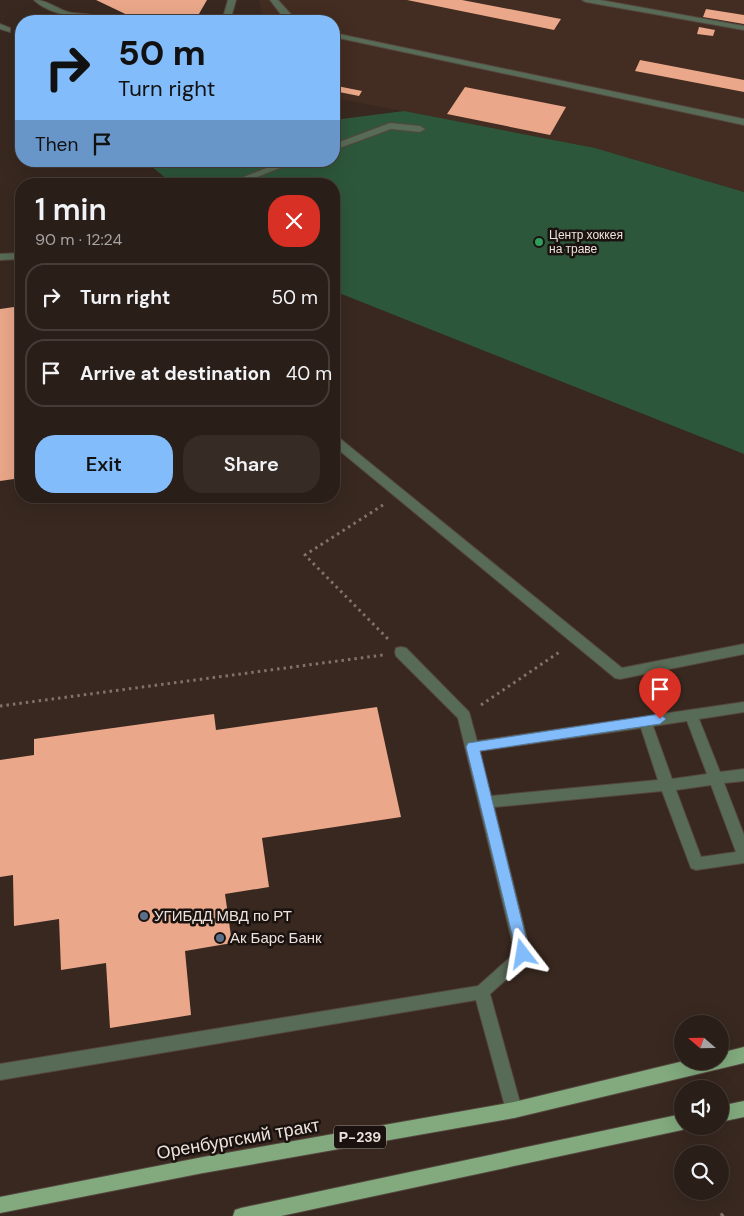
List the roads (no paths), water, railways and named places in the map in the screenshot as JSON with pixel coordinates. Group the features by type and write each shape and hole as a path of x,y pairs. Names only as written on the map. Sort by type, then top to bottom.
{"main road":[{"name":"Оренбургский тракт","path":"729,1059 744,1055"},
{"name":"Оренбургский тракт","path":"0,1205 203,1165 514,1110 681,1070"},
{"path":"729,1112 744,1108"},
{"path":"240,1216 674,1124"}],"lane":[{"path":"38,0 66,14 86,15"},
{"path":"228,15 232,0"},
{"path":"274,0 286,15"},
{"path":"586,0 744,28"},
{"path":"340,36 744,122"},
{"path":"340,144 390,126 420,129"},
{"path":"247,178 277,167"},
{"path":"0,257 15,256"},
{"path":"340,445 620,674 744,649"},
{"path":"0,1072 482,992 523,954 464,716 401,652"},
{"path":"472,747 744,706"},
{"path":"645,721 696,864 744,855 691,714"},
{"path":"486,802 667,785 744,775"},
{"path":"482,992 514,1110"}],"place":[{"name":"Центр хоккея на траве","path":"539,242"},
{"name":"УГИБДД МВД по РТ","path":"144,916"},
{"name":"Ак Барс Банк","path":"220,938"}]}
